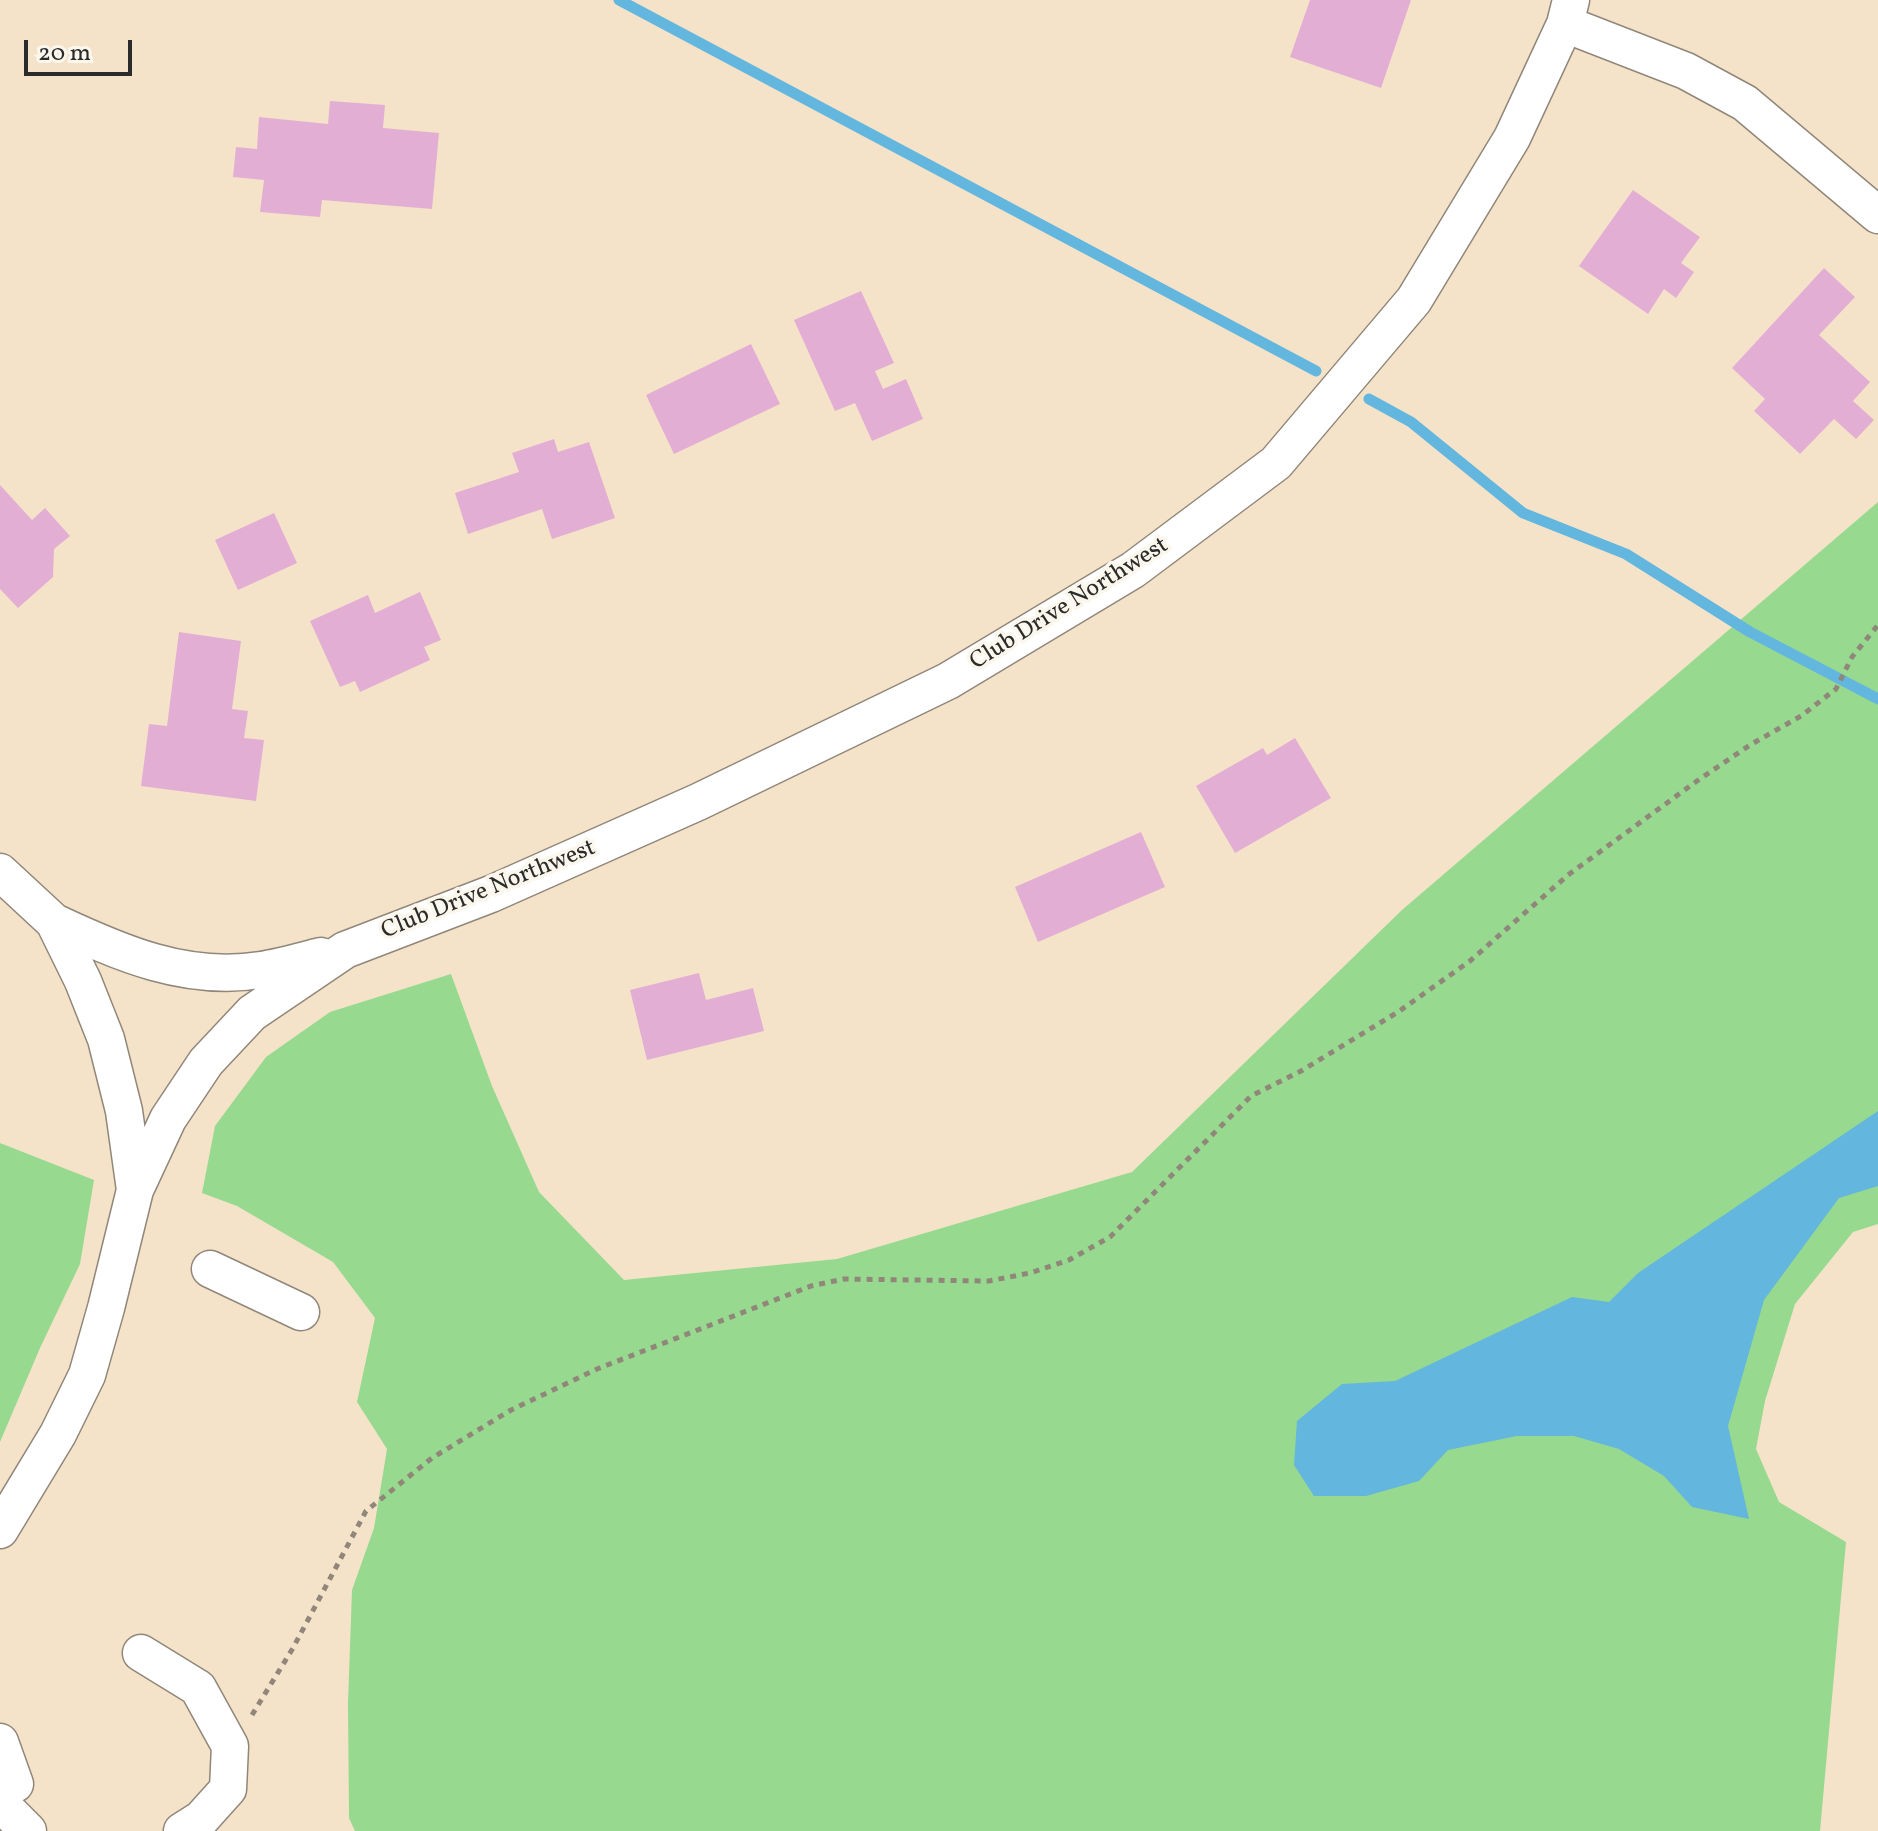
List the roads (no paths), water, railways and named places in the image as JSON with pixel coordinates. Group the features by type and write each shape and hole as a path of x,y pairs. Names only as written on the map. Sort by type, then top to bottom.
{"street":[{"path":"1568,12 1745,103 1878,215"},
{"name":"Club Drive Northwest","path":"54,922 112,950 188,971 224,973 261,970 345,950 491,894 684,808 948,681 1133,570 1276,463 1414,300 1512,138 1568,12"},
{"path":"0,872 54,922 83,981 106,1039 124,1111 135,1190 87,1375 58,1434 0,1530"},
{"name":"Club Drive Northwest","path":"135,1190 168,1119 206,1062 252,1013 345,950"},
{"path":"210,1269 301,1312"},
{"path":"141,1653 198,1688 230,1746 228,1789 201,1819 182,1831"},
{"path":"0,1742 8,1793 28,1831"}],"water":[{"path":"1878,1111 1878,1186 1839,1198 1764,1300 1728,1426 1749,1519 1692,1507 1664,1476 1619,1449 1574,1436 1517,1436 1448,1450 1419,1481 1366,1496 1314,1496 1294,1465 1297,1421 1342,1384 1395,1381 1572,1297 1609,1302 1638,1273"}],"waterway":[{"path":"619,0 1316,371"},
{"path":"1369,399 1411,422 1523,513 1626,554 1750,632 1878,699"}]}
